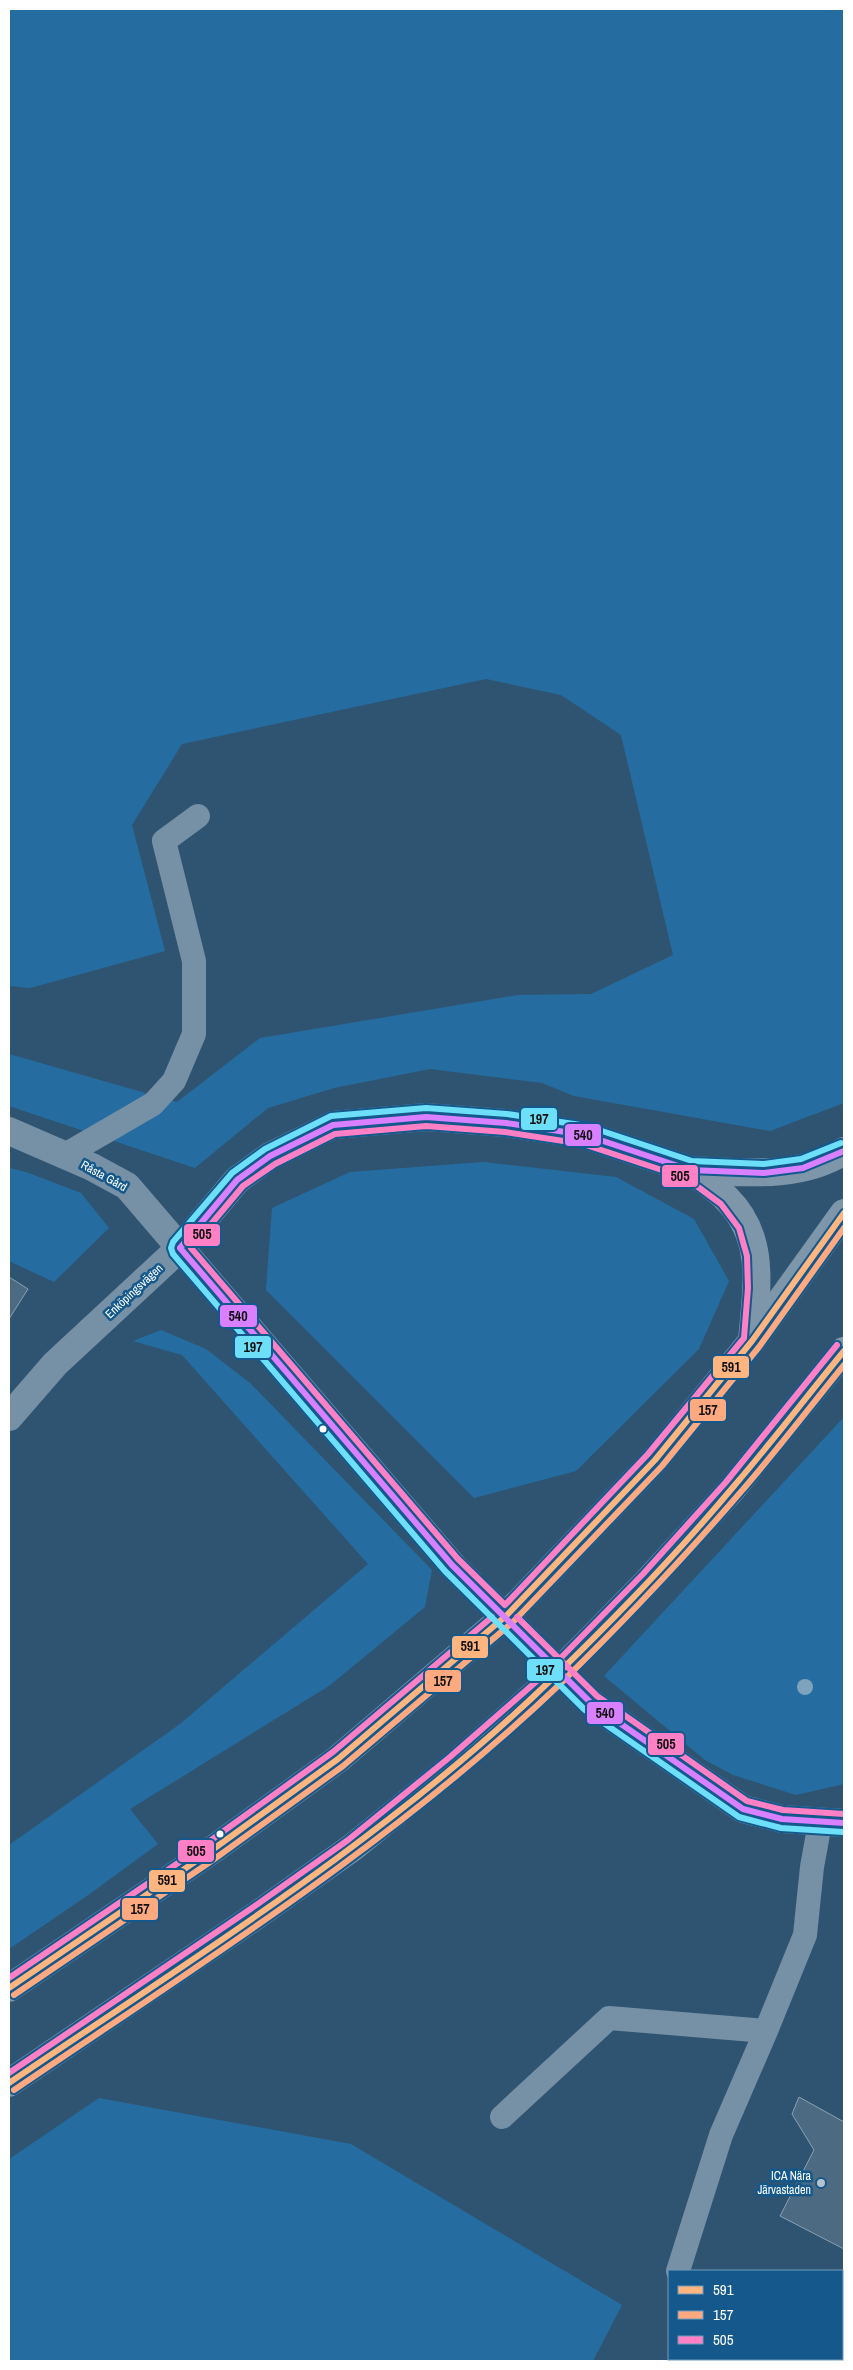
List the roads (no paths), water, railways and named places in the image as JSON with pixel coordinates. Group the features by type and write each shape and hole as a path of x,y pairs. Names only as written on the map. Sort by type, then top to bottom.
{"main road":[{"path":"690,1170 764,1173 803,1168 844,1151"},
{"path":"690,1170 727,1198 747,1224 756,1255 756,1288 752,1341"},
{"path":"9,1988 208,1853 338,1759 507,1614 655,1460 752,1341 844,1213"},
{"path":"9,2083 257,1915 353,1847 463,1758 552,1679 649,1580 733,1488 844,1351"}],"street":[{"name":"Enköpingsvägen","path":"9,1417 55,1364 180,1248 237,1180 270,1156 333,1125 426,1117 506,1123 585,1135 690,1170"},
{"name":"Råsta Gård","path":"9,1131 65,1155 127,1186 452,1565"},
{"path":"591,1703 743,1809 782,1820 832,1823"}],"lane":[{"path":"65,1155 153,1104 174,1080 194,1034 194,961 164,842 198,816"},
{"path":"678,2270 721,2135 805,1935 812,1867 832,1823"},
{"path":"502,2117 609,2018 766,2031"}],"tunnel":[{"path":"452,1565 591,1703"}],"place":[{"name":"ICA Nära Järvastaden","path":"821,2183"}]}
